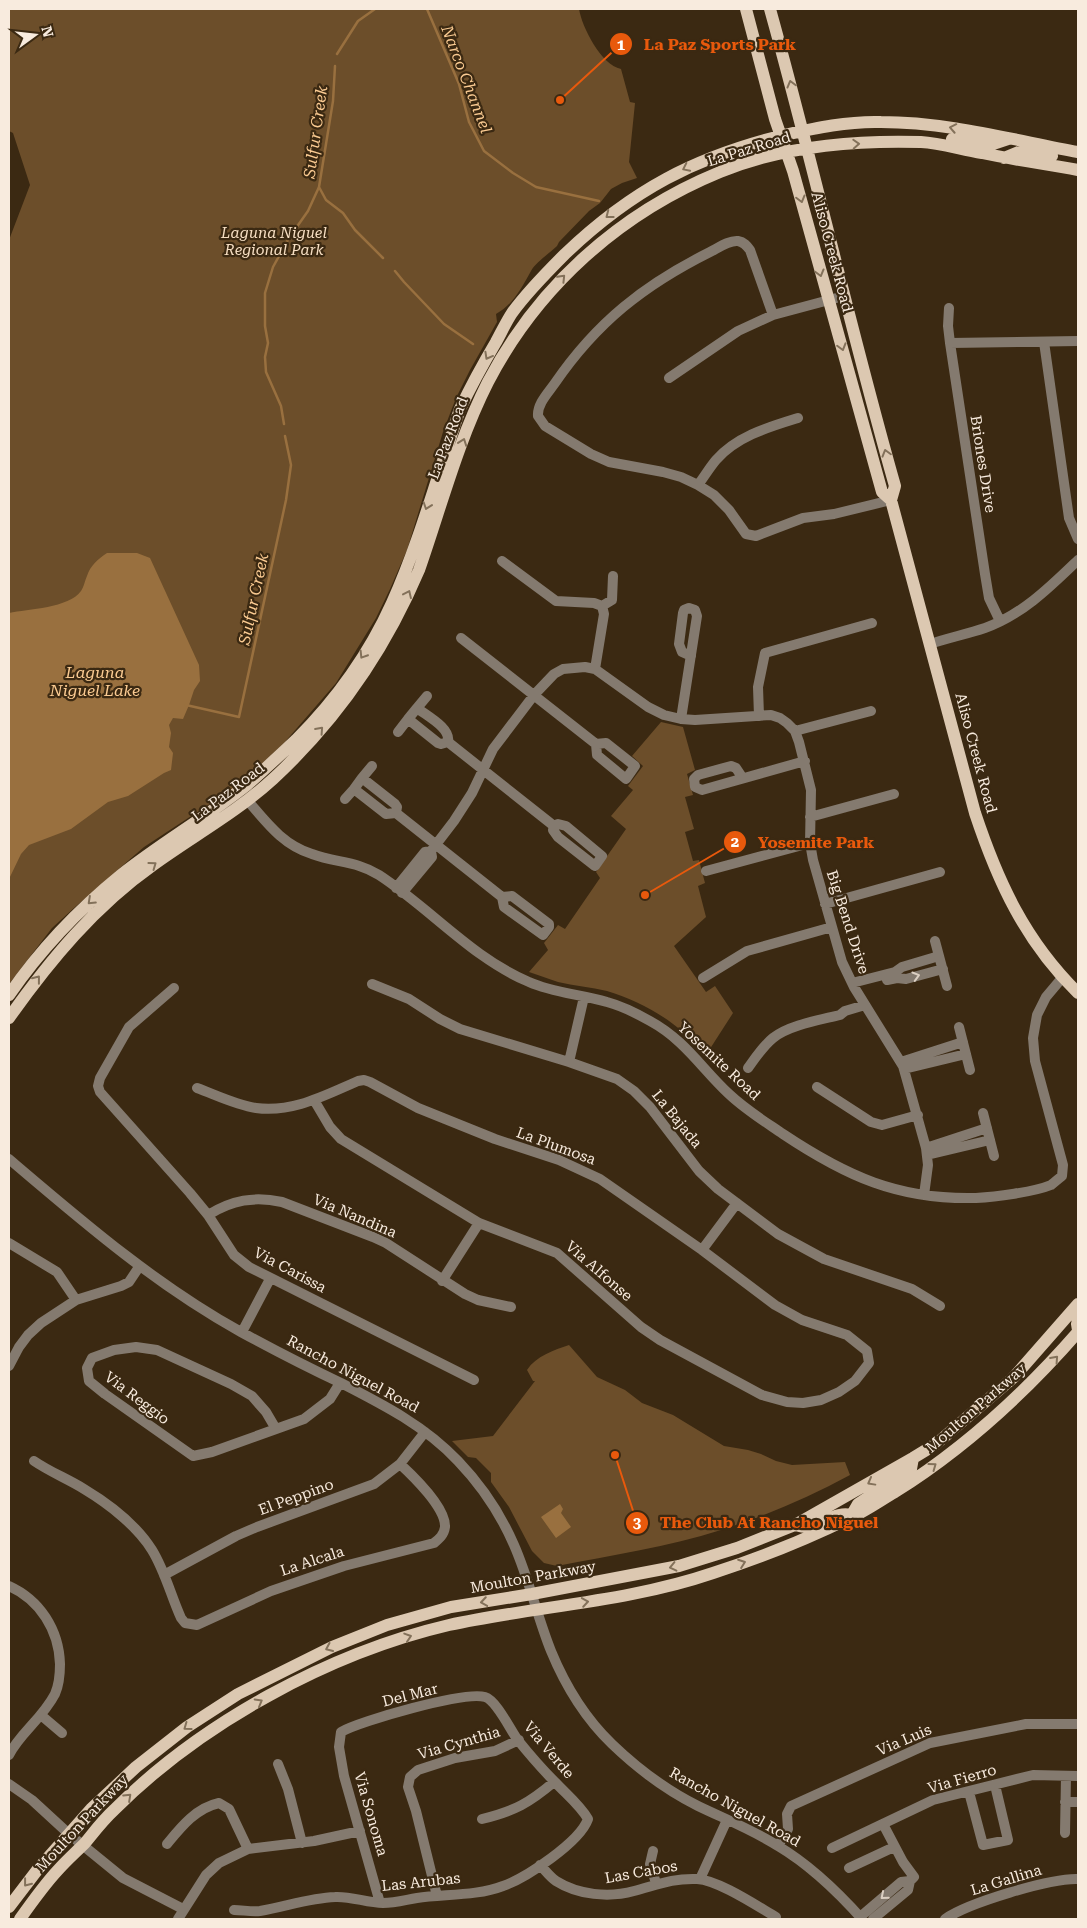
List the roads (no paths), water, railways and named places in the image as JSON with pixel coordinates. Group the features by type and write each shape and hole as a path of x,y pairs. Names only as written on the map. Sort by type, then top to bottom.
{"main road":[{"name":"Aliso Creek Road","path":"746,9 882,492 891,500"},
{"name":"Aliso Creek Road","path":"770,9 804,131 844,296 895,486 891,500 975,813 996,873 1016,912 1037,945 1062,978 1078,993"},
{"name":"La Paz Road","path":"9,995 44,950 82,909 121,875 247,784 297,739 350,676 379,629 401,583 460,409 471,386 512,313 549,270 592,229 637,195 708,158 781,136 857,122 912,122 1076,151"},
{"path":"924,142 936,137 990,145 1008,139"},
{"name":"La Paz Road","path":"9,1018 53,959 99,910 154,864 248,801 301,752 348,697 380,650 408,596 419,570 464,438 488,383 517,335 550,291 590,251 665,199 721,172 787,153 808,149 838,145 924,142 1078,170"},
{"path":"1004,158 1021,151 1060,157 1076,151"},
{"path":"1065,168 1078,164"},
{"path":"184,829 193,829 238,801 248,801 250,791 296,749 297,739"},
{"name":"Moulton Parkway","path":"9,1907 38,1869 91,1809 136,1767 163,1745 214,1709 272,1676 332,1647 388,1625 451,1608 679,1566 737,1548 795,1525 914,1458 961,1424 1014,1377 1078,1304"},
{"path":"1078,1320 1078,1331"},
{"name":"Moulton Parkway","path":"20,1919 58,1870 143,1782 175,1756 247,1709 281,1690 355,1655 415,1634 467,1622 642,1592 710,1574 766,1555 854,1516 924,1473 966,1442 1023,1391 1078,1331"},
{"path":"795,1525 806,1528 844,1513 854,1516 854,1511 858,1504 911,1470 914,1458"}],"street":[{"path":"773,315 750,250 742,242 729,243 686,264 649,286 610,317 572,358 540,405 538,416 545,426 591,454 609,462 663,472 681,477 698,485 714,495 729,510 746,534 751,536 756,536 803,518 834,514 891,500"},
{"path":"669,378 738,331 773,315 844,296"},
{"name":"Briones Drive","path":"950,308 948,326 950,344 984,574 989,598 1000,621"},
{"path":"950,344 1078,341"},
{"path":"1044,342 1069,518 1078,539"},
{"path":"698,485 717,459 733,444 760,430 798,418"},
{"path":"930,644 986,628 1024,608 1045,592 1078,560"},
{"path":"502,561 556,601 594,603 602,606"},
{"path":"602,606 612,600 613,576"},
{"path":"595,669 604,614 602,606"},
{"path":"759,716 758,687 765,653 872,623"},
{"path":"461,638 596,744"},
{"path":"681,719 691,656"},
{"path":"399,890 426,852 434,848 472,793 493,749 534,695 554,674 563,670 585,667 595,669 648,707 664,715 681,719 695,720 771,715 780,718 794,731 871,711"},
{"path":"398,732 428,696"},
{"path":"417,708 445,731 449,738 448,742"},
{"path":"408,719 438,743 448,742"},
{"name":"Big Bend Drive","path":"794,731 805,761 811,790 810,843 825,904 842,962 866,1008 903,1066 927,1152 928,1165 924,1195"},
{"path":"448,742 554,826 555,834 558,837 595,866 602,856 566,826 558,824 554,826"},
{"path":"742,777 805,761"},
{"path":"345,799 372,766"},
{"path":"362,778 395,804 397,807 396,814"},
{"path":"354,789 386,814 396,814 434,848 502,897 512,896 549,924 543,935 504,907 502,897"},
{"path":"810,816 894,794"},
{"name":"Yosemite Road","path":"248,801 272,830 292,845 314,855 362,866 380,876 484,957 507,972 531,984 615,1005 652,1022 673,1036 693,1054 728,1093 746,1109 832,1165 883,1187 924,1195 955,1198 1012,1194 1051,1185 1062,1176 1063,1165 1035,1061 1033,1038 1037,1015 1046,997 1062,978"},
{"path":"706,871 810,843"},
{"path":"825,904 940,872"},
{"path":"703,978 747,951 832,927"},
{"path":"935,941 947,986"},
{"path":"896,975 902,967 939,956"},
{"path":"854,986 896,975 906,979 943,969"},
{"name":"La Bajada","path":"372,984 409,999 440,1019 460,1029 569,1062 617,1079 634,1091 650,1107 699,1171 718,1189 778,1234 802,1248 831,1261 912,1288 940,1306"},
{"name":"Via Carissa","path":"174,988 130,1027 100,1078 98,1086 100,1092 208,1215 234,1255 249,1267 474,1380"},
{"path":"569,1062 584,997"},
{"path":"748,1068 763,1047 775,1036 788,1029 840,1015 847,1017 866,1008"},
{"path":"959,1027 970,1070"},
{"path":"926,1059 928,1052 963,1042"},
{"path":"926,1059 932,1064 966,1054"},
{"path":"903,1066 926,1059"},
{"name":"La Plumosa","path":"197,1088 254,1108 283,1108 314,1100 358,1081 370,1082 418,1108 495,1140 559,1160 600,1179 702,1250 775,1305 802,1320 847,1335 863,1346 870,1357"},
{"path":"817,1087 871,1122 882,1125 918,1115"},
{"name":"Via Alfonse","path":"314,1100 330,1127 341,1139 479,1223 557,1253 570,1262 622,1312 654,1336 762,1395 787,1402 821,1400 839,1392 855,1381 867,1368 870,1357"},
{"path":"982,1114 994,1156"},
{"path":"955,1144 959,1136 987,1128"},
{"path":"927,1152 955,1144 962,1148 990,1140"},
{"name":"Rancho Niguel Road","path":"9,1159 139,1267 206,1312 404,1416 458,1461 489,1501 514,1544 552,1651 573,1694 591,1720 610,1742 636,1767 664,1787 778,1846 809,1866 861,1918"},
{"name":"Via Nandina","path":"208,1215 222,1206 236,1201 266,1199 282,1202 386,1243 442,1281 478,1300 511,1307"},
{"path":"702,1250 737,1203"},
{"path":"442,1281 479,1223"},
{"path":"9,1243 57,1272 76,1300"},
{"path":"9,1366 19,1346 41,1323 76,1300 128,1282 139,1267"},
{"path":"242,1332 270,1279"},
{"path":"9,1341 19,1346"},
{"name":"Via Reggio","path":"276,1429 266,1412 252,1396 231,1384 157,1350 136,1347 114,1350 92,1358 86,1368 90,1381 105,1394 192,1456 212,1452 276,1429 311,1415 330,1399 340,1383"},
{"name":"El Peppino","path":"164,1575 243,1533 374,1484 400,1464 425,1432"},
{"path":"34,1461 48,1471 82,1488 104,1502 142,1536 153,1551 164,1575"},
{"name":"La Alcala","path":"164,1575 181,1618 185,1623 197,1625 271,1591 344,1566 434,1543 444,1532 444,1520 426,1489 400,1464"},
{"path":"9,1586 38,1605 55,1633 60,1659 56,1693 42,1716 9,1755"},
{"name":"Del Mar","path":"341,1732 368,1720 437,1702 480,1696 489,1699"},
{"name":"Via Verde","path":"489,1699 518,1740 554,1782 583,1810 588,1819"},
{"path":"42,1716 62,1733"},
{"name":"Via Luis","path":"778,1846 788,1829 787,1814 792,1806 930,1743 1026,1724 1078,1724"},
{"name":"Via Sonoma","path":"341,1732 339,1747 344,1776 380,1903"},
{"name":"Via Cynthia","path":"437,1896 416,1810 408,1787 410,1777 418,1770 455,1758 495,1751 518,1740"},
{"path":"278,1764 288,1789 302,1843"},
{"name":"Via Fierro","path":"832,1848 933,1800 1033,1775 1078,1776"},
{"path":"1064,1833 1066,1776"},
{"path":"482,1819 515,1810 531,1801 554,1782"},
{"path":"9,1784 32,1800 123,1878 183,1909"},
{"path":"969,1792 984,1845 1008,1840 995,1785"},
{"path":"1065,1802 1078,1802"},
{"path":"167,1844 185,1823 208,1805 219,1803 229,1809 248,1849"},
{"name":"Las Arubas","path":"234,1910 258,1911 338,1896 380,1903 395,1903 503,1886 566,1848 585,1828 588,1819"},
{"path":"700,1879 728,1820"},
{"path":"873,1919 908,1890 912,1879 883,1824"},
{"path":"178,1919 206,1875 219,1863 248,1849 302,1843 360,1831"},
{"path":"849,1868 894,1847"},
{"path":"653,1851 650,1864 656,1884"},
{"name":"Las Cabos","path":"540,1865 556,1881 574,1889 593,1894 611,1895 632,1892 656,1884 678,1880 700,1879 722,1887 776,1917"},
{"path":"861,1918 901,1882 912,1879"},
{"name":"La Gallina","path":"945,1919 983,1902 1044,1884 1065,1879 1078,1879"}],"water":[{"name":"Laguna Niguel Lake","path":"107,553 137,553 150,558 199,665 200,681 194,690 183,719 173,718 169,725 171,733 169,747 173,753 171,770 128,796 108,802 71,829 29,845 21,854 9,879 9,613 58,604 75,597 82,589 92,566"},
{"path":"560,1504 563,1509 561,1513 571,1527 556,1538 541,1517"}],"waterway":[{"name":"Sulfur Creek","path":"337,54 358,21 375,9"},
{"name":"Narco Channel","path":"427,9 459,84 469,122 484,151 513,173 536,187 599,201"},
{"name":"Sulfur Creek","path":"284,424 281,406 266,372 265,357 268,343 265,326 265,293 273,267 289,238 308,211 319,187 333,101 335,66"},
{"path":"319,187 326,200 343,213 355,230 383,258"},
{"path":"395,271 444,324 473,344"},
{"name":"Sulfur Creek","path":"186,705 239,717 286,500 291,465 285,436"}],"place":[{"name":"La Paz Sports Park","path":"560,100"},
{"name":"Yosemite Park","path":"645,895"},
{"name":"The Club At Rancho Niguel","path":"615,1455"}],"park label":[{"name":"Laguna Niguel Regional Park","path":"274,242"}]}
